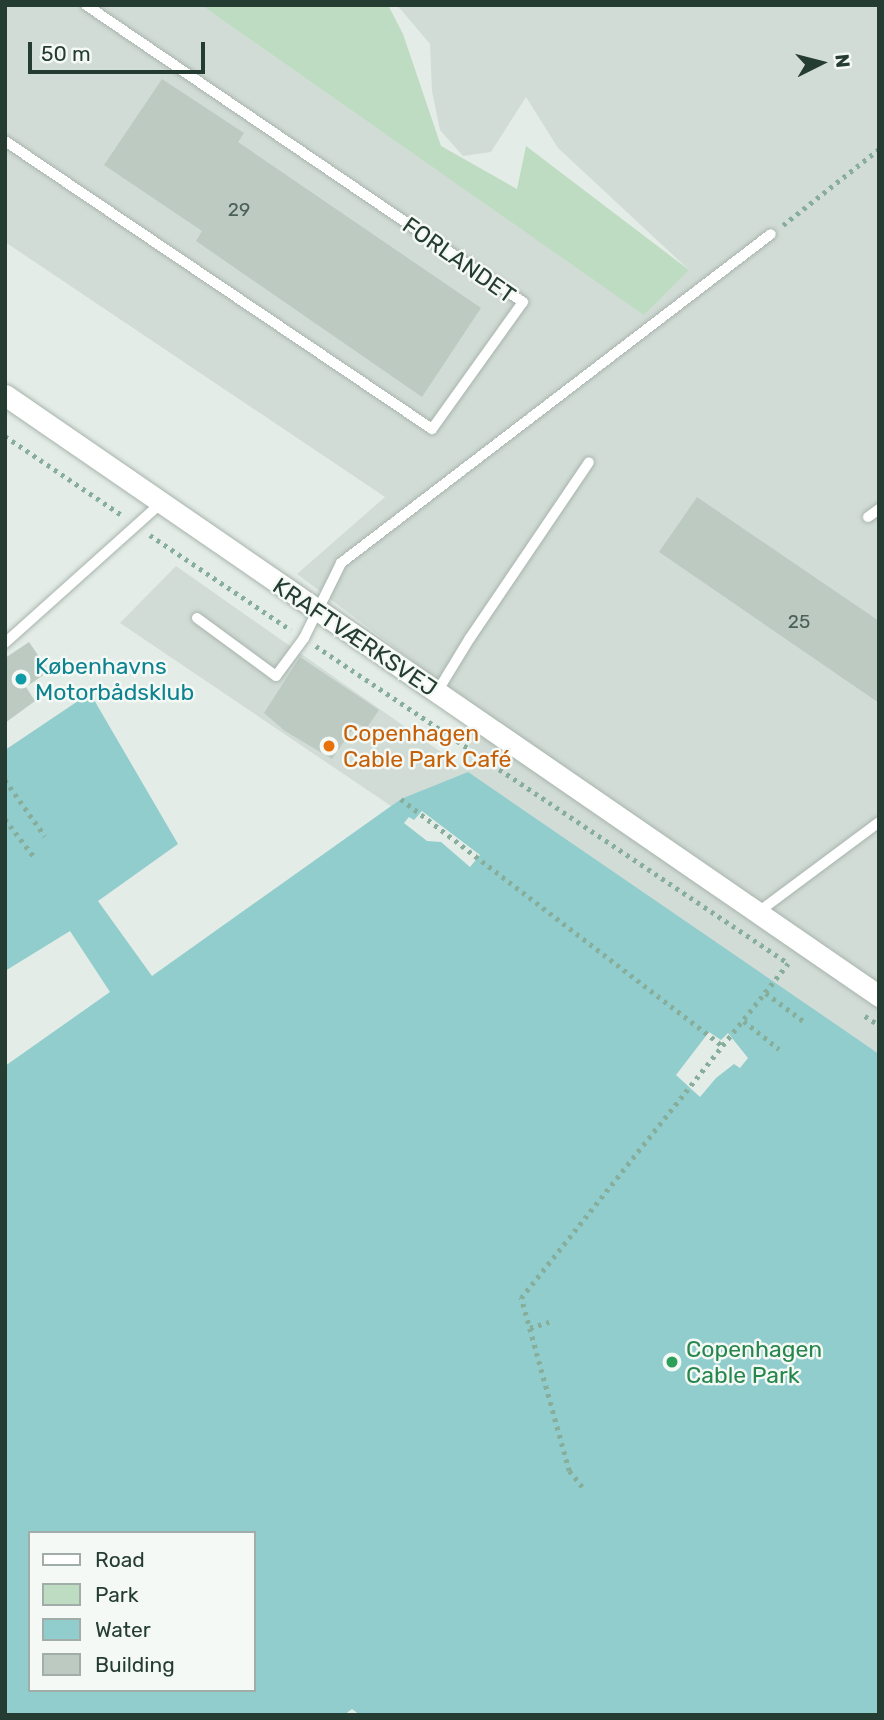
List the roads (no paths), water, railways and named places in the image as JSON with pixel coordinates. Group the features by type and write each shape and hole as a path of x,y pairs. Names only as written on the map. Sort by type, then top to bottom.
{"street":[{"name":"KRAFTVÆRKSVEJ","path":"5,395 879,996"}],"lane":[{"name":"FORLANDET","path":"5,141 432,429 523,302 86,5"},
{"path":"197,618 276,676 304,638 341,564 771,234"},
{"path":"437,692 470,638 589,462"},
{"path":"5,643 161,503"},
{"path":"868,517 879,509"},
{"path":"757,913 879,822"}],"water":[{"path":"90,693 178,844 98,901 152,976 401,799 468,772 879,1054 879,1715 360,1715 352,1709 344,1715 5,1715 5,1066 110,992 70,931 5,971 5,750"}],"place":[{"name":"Københavns Motorbådsklub","path":"21,679"},
{"name":"Copenhagen Cable Park Café","path":"329,746"},
{"name":"Copenhagen Cable Park","path":"672,1362"}]}
